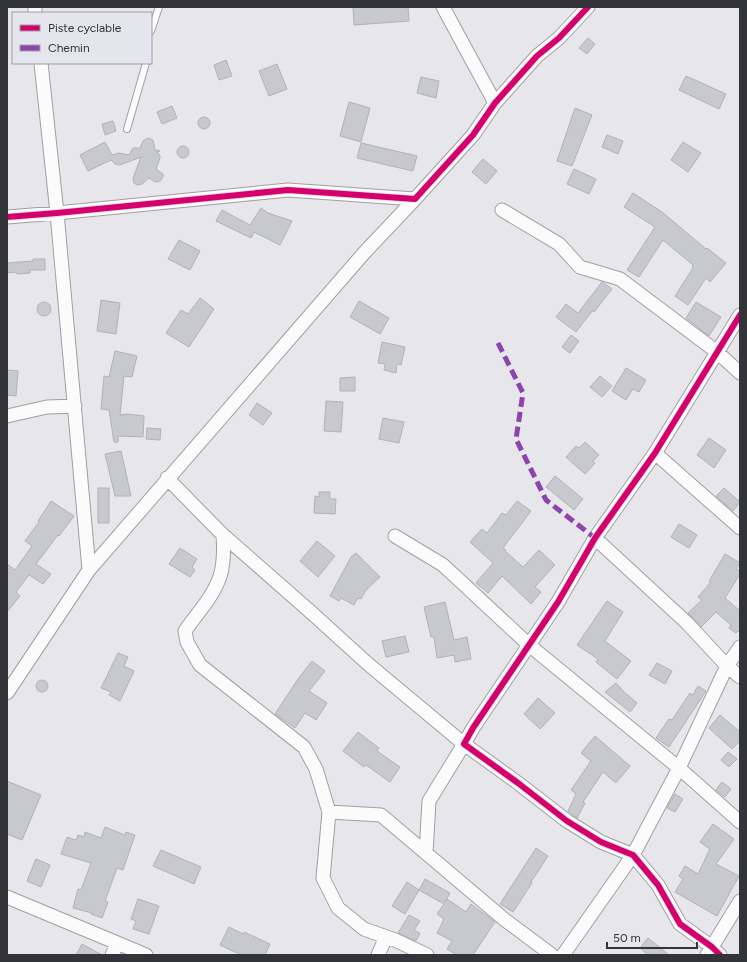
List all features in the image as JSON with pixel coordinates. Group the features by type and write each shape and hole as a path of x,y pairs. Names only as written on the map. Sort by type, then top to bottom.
{"street":[{"path":"443,7 495,103"},
{"path":"7,693 89,570 167,478 364,253 473,135 495,103 537,56 559,38 588,7"},
{"path":"41,64 57,213 89,570"},
{"path":"7,217 288,190 415,199"},
{"path":"502,210 559,244 580,266 620,279 717,352 740,374"},
{"path":"426,853 429,801 464,744 558,602 595,538 656,452 740,315"},
{"path":"7,416 47,407 75,406"},
{"path":"656,452 740,528"},
{"path":"167,478 223,536 368,664 464,744 567,821 601,842 633,855 658,885 680,924 713,952 740,901"},
{"path":"223,536 224,556 221,573 209,599 185,631 187,642 200,664 304,747 316,769 329,812 324,878 338,908 364,929 426,955"},
{"path":"395,536 444,565 529,644 679,768 740,822"},
{"path":"595,538 687,623 727,666 740,677"},
{"path":"563,955 633,855 679,768 727,666 740,647"},
{"path":"329,812 381,815 505,920 552,955"},
{"path":"7,897 115,949 146,955"},
{"path":"378,955 386,937"}],"lane":[{"path":"152,28 159,7"},
{"path":"127,129 146,64"}],"building":[{"path":"353,7 408,7 409,21 354,25"},
{"path":"588,38 595,44 587,54 579,48"},
{"path":"226,60 232,76 219,80 214,65"},
{"path":"277,64 287,89 269,96 259,71"},
{"path":"686,76 726,94 719,109 679,90"},
{"path":"421,77 439,81 436,98 417,93"},
{"path":"349,102 370,108 361,142 340,136"},
{"path":"172,106 177,118 162,124 157,112"},
{"path":"575,108 592,115 572,166 557,161"},
{"path":"204,117 208,119 210,123 208,127 204,129 200,127 198,123 200,119"},
{"path":"113,121 116,131 105,135 102,124"},
{"path":"607,135 623,141 618,154 602,147"},
{"path":"148,138 153,140 155,150 160,151 157,152 160,155 160,158 156,169 163,174 160,181 155,182 149,178 142,184 137,185 134,183 133,178 141,157 120,165 115,164 111,160 88,171 80,155 105,142 112,155 119,153 129,155 133,148 140,148 143,141"},
{"path":"683,142 701,153 688,172 671,160"},
{"path":"361,143 417,156 413,171 357,158"},
{"path":"183,146 187,148 189,152 187,156 183,158 179,156 177,152 179,148"},
{"path":"483,159 497,171 486,184 472,172"},
{"path":"574,169 596,179 589,194 567,184"},
{"path":"633,193 662,212 706,249 707,248 726,263 710,282 706,278 688,305 675,296 693,268 693,265 663,240 639,277 627,270 655,227 624,207"},
{"path":"261,208 268,213 292,221 280,245 254,232 251,238 216,221 222,210 250,225"},
{"path":"179,240 200,251 190,270 168,259"},
{"path":"33,259 45,259 45,270 30,270 30,273 7,273 7,263 33,261"},
{"path":"602,282 612,289 576,332 556,317 566,304 578,313"},
{"path":"200,298 214,309 189,347 166,333 181,310 188,314"},
{"path":"101,300 120,303 116,334 97,331"},
{"path":"359,301 389,318 380,334 350,317"},
{"path":"44,302 49,304 51,309 49,314 44,316 39,314 37,309 39,304"},
{"path":"696,302 721,317 709,336 686,318"},
{"path":"571,335 579,341 570,353 562,347"},
{"path":"382,342 405,347 401,365 397,364 396,373 384,370 385,364 378,363"},
{"path":"115,351 137,356 132,377 124,376 120,415 128,414 144,416 143,437 118,436 118,442 114,442 109,410 101,409 104,376 109,377"},
{"path":"626,368 646,380 639,392 633,389 626,400 612,391"},
{"path":"7,370 18,371 16,396 7,395"},
{"path":"600,376 612,386 602,397 590,387"},
{"path":"355,377 355,391 340,391 340,378"},
{"path":"326,401 343,402 341,432 324,431"},
{"path":"257,403 272,413 263,425 249,415"},
{"path":"383,418 404,422 399,443 379,439"},
{"path":"147,428 161,429 160,440 146,439"},
{"path":"709,438 726,450 714,468 697,455"},
{"path":"585,442 599,455 593,461 595,463 585,474 566,457 576,446 579,448"},
{"path":"121,451 131,496 115,496 105,454"},
{"path":"555,476 583,499 574,510 546,487"},
{"path":"98,488 109,488 109,523 98,523"},
{"path":"724,488 740,502 733,511 716,496"},
{"path":"319,492 330,492 330,499 336,499 335,514 314,513 315,496 319,497"},
{"path":"51,501 74,516 36,564 51,574 43,584 29,575 16,592 20,596 7,612 7,564 15,570 32,546 25,541 39,522 38,521"},
{"path":"517,501 531,511 503,548 523,567 539,550 555,565 535,587 541,592 531,604 502,576 488,593 476,583 493,563 470,542 482,529 487,533 502,513 506,515"},
{"path":"679,524 697,535 689,548 671,537"},
{"path":"317,541 335,556 318,577 300,561"},
{"path":"180,548 197,559 192,567 195,570 190,577 169,564"},
{"path":"356,553 380,577 366,590 361,599 358,598 354,605 341,598 339,601 330,596 351,557"},
{"path":"725,554 740,563 736,569 740,571 740,574 725,598 740,611 740,633 738,631 736,633 729,628 731,625 716,612 701,627 688,613 702,600 698,597 711,582 709,581"},
{"path":"607,601 623,612 605,641 631,661 617,679 596,662 598,659 577,645"},
{"path":"445,602 454,640 467,637 471,659 455,662 454,655 437,658 434,637 431,637 424,607"},
{"path":"405,636 409,652 386,657 382,641"},
{"path":"118,653 128,657 124,666 134,671 120,701 109,695 111,692 101,688"},
{"path":"312,661 325,671 309,691 327,703 316,720 305,713 295,728 275,714"},
{"path":"657,663 672,671 665,684 649,675"},
{"path":"40,680 44,680 48,686 44,692 40,692 36,688 36,684"},
{"path":"616,683 637,703 630,712 605,692"},
{"path":"698,686 706,691 669,747 656,738 669,719 672,720 690,693 693,695"},
{"path":"538,698 555,713 540,729 524,714"},
{"path":"720,715 740,732 740,741 732,749 709,728"},
{"path":"358,732 379,748 377,751 400,767 390,782 366,765 364,767 343,751"},
{"path":"595,736 630,766 616,783 603,772 583,802 585,803 577,818 568,811 576,794 571,790 591,761 581,753"},
{"path":"728,752 737,759 729,767 721,760"},
{"path":"7,781 41,795 22,840 7,834"},
{"path":"722,782 731,789 725,797 716,790"},
{"path":"675,794 683,799 675,812 667,808"},
{"path":"713,824 734,839 716,864 739,876 717,916 675,892 683,879 679,876 685,866 698,874 710,849 700,842"},
{"path":"105,827 125,835 126,832 135,835 123,870 117,868 105,901 108,902 102,918 91,914 92,913 73,908 78,889 81,890 91,863 61,854 67,837 76,840 78,835 84,837 85,832 101,838"},
{"path":"536,848 548,856 513,912 500,904"},
{"path":"161,850 201,867 194,884 153,866"},
{"path":"36,859 50,865 41,887 27,881"},
{"path":"425,879 450,893 445,902 447,899 466,912 471,904 495,922 473,955 457,955 447,949 452,941 437,933 444,919 437,914 444,904 419,890"},
{"path":"407,882 419,890 405,914 392,906"},
{"path":"138,899 159,906 149,934 133,929 136,921 131,919"},
{"path":"409,915 420,921 414,930 420,933 416,941 398,933"},
{"path":"229,927 270,944 265,955 241,955 220,945"},
{"path":"648,938 669,955 648,955 640,948"},
{"path":"82,944 102,955 76,955"}],"marked path":[{"path":"498,343 523,393 516,439 546,500 595,538"}],"cycle path":[{"path":"7,217 288,190 415,199 473,135 495,103 537,56 559,38 588,7"},
{"path":"720,955 712,947 680,924 658,885 633,855 601,842 567,821 464,744 473,728 558,602 595,538 655,453 740,315"}]}
